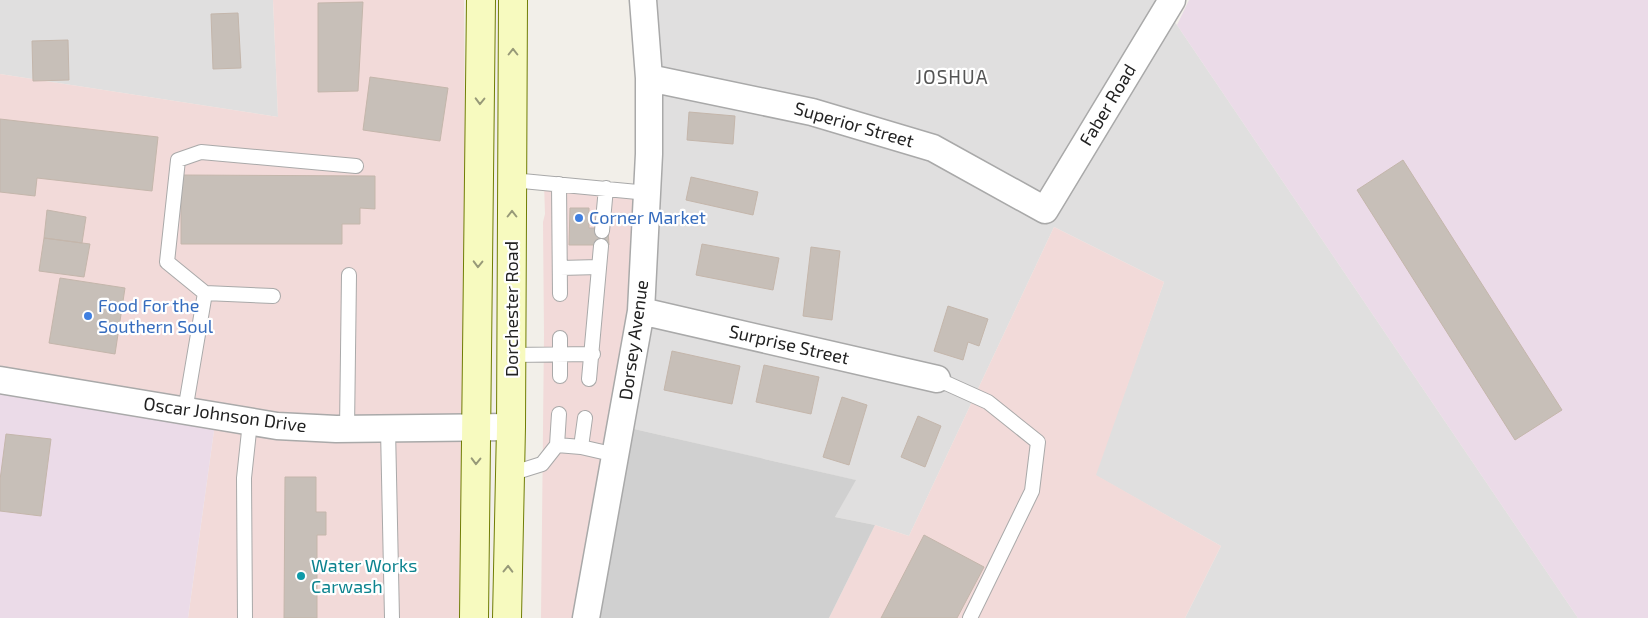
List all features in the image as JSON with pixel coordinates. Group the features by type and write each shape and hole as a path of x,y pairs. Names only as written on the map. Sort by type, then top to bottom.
{"main road":[{"name":"Dorchester Road","path":"474,618 481,0"},
{"name":"Dorchester Road","path":"507,618 512,355 513,0"}],"street":[{"name":"Dorsey Avenue","path":"586,618 641,311 648,193 649,78 643,0"},
{"name":"Faber Road","path":"1045,210 1172,0"},
{"name":"Superior Street","path":"649,78 812,112 933,148 1045,210"},
{"name":"Surprise Street","path":"641,311 937,379"},
{"name":"Oscar Johnson Drive","path":"0,380 277,426 388,429 511,426"}],"lane":[{"path":"273,296 205,293 167,262 178,160 201,152 356,166"},
{"path":"512,180 648,193"},
{"path":"559,184 560,294"},
{"path":"602,231 606,188"},
{"path":"590,379 601,246"},
{"path":"560,268 599,267"},
{"path":"347,429 349,276"},
{"path":"185,411 205,293"},
{"path":"560,338 560,376"},
{"path":"512,355 593,354"},
{"path":"937,379 988,402 1038,442 1032,491 970,618"},
{"path":"510,474 542,464 557,445 559,414"},
{"path":"582,447 585,418"},
{"path":"245,618 244,478 250,422"},
{"path":"388,429 392,618"},
{"path":"557,445 582,447 616,455"}],"shaded area":[{"path":"0,0 273,0 278,117 0,74"},
{"path":"273,0 464,0 465,146 460,618 188,618 216,416 0,380 0,74 278,117"},
{"name":"JOSHUA","path":"643,0 1172,0 1165,11 1177,25 1578,618 1185,618 1221,546 1095,475 1164,282 1054,227 909,536 875,525 835,517 855,480 621,426 641,311"},
{"path":"1189,0 1648,0 1648,618 1578,618 1177,25"},
{"path":"544,183 648,193 586,618 541,618"},
{"path":"1054,227 1164,282 1096,475 1221,546 1185,618 829,618 875,525 909,536"},
{"path":"0,380 216,416 188,618 0,618"},
{"path":"621,426 856,480 835,517 875,525 829,618 586,618"}],"building":[{"path":"363,2 358,91 318,92 318,3"},
{"path":"238,13 241,68 213,69 211,14"},
{"path":"68,40 69,80 33,81 32,41"},
{"path":"370,77 448,88 440,141 363,130"},
{"path":"689,112 735,116 733,144 687,140"},
{"path":"0,119 158,137 152,191 37,178 35,196 0,192"},
{"path":"1403,160 1562,410 1515,440 1357,190"},
{"path":"181,175 375,176 375,209 360,208 360,224 342,224 342,244 181,244"},
{"path":"691,177 758,192 753,215 686,200"},
{"name":"Corner Market","path":"570,208 589,208 589,228 608,228 609,245 569,245"},
{"path":"47,210 86,217 82,243 44,238"},
{"path":"44,238 90,244 84,277 39,271"},
{"path":"702,244 779,258 773,290 696,275"},
{"path":"811,247 840,251 832,320 803,316"},
{"name":"Food For the Southern Soul","path":"60,278 125,288 115,354 49,343"},
{"path":"948,306 988,319 979,346 968,342 963,360 934,351"},
{"path":"672,351 740,366 732,404 664,390"},
{"path":"764,365 819,377 811,414 756,402"},
{"path":"842,397 867,405 849,465 823,457"},
{"path":"918,416 941,426 925,467 901,457"},
{"path":"6,434 51,439 41,516 0,511 0,480"},
{"name":"Water Works Carwash","path":"285,477 316,477 316,512 326,512 326,535 317,535 317,618 284,618"},
{"path":"924,535 984,567 957,618 881,618"}],"place":[{"name":"Corner Market","path":"579,218"},
{"name":"Food For the Southern Soul","path":"88,316"},
{"name":"Water Works Carwash","path":"301,576"}],"district":[{"name":"JOSHUA","path":"952,77"}]}
